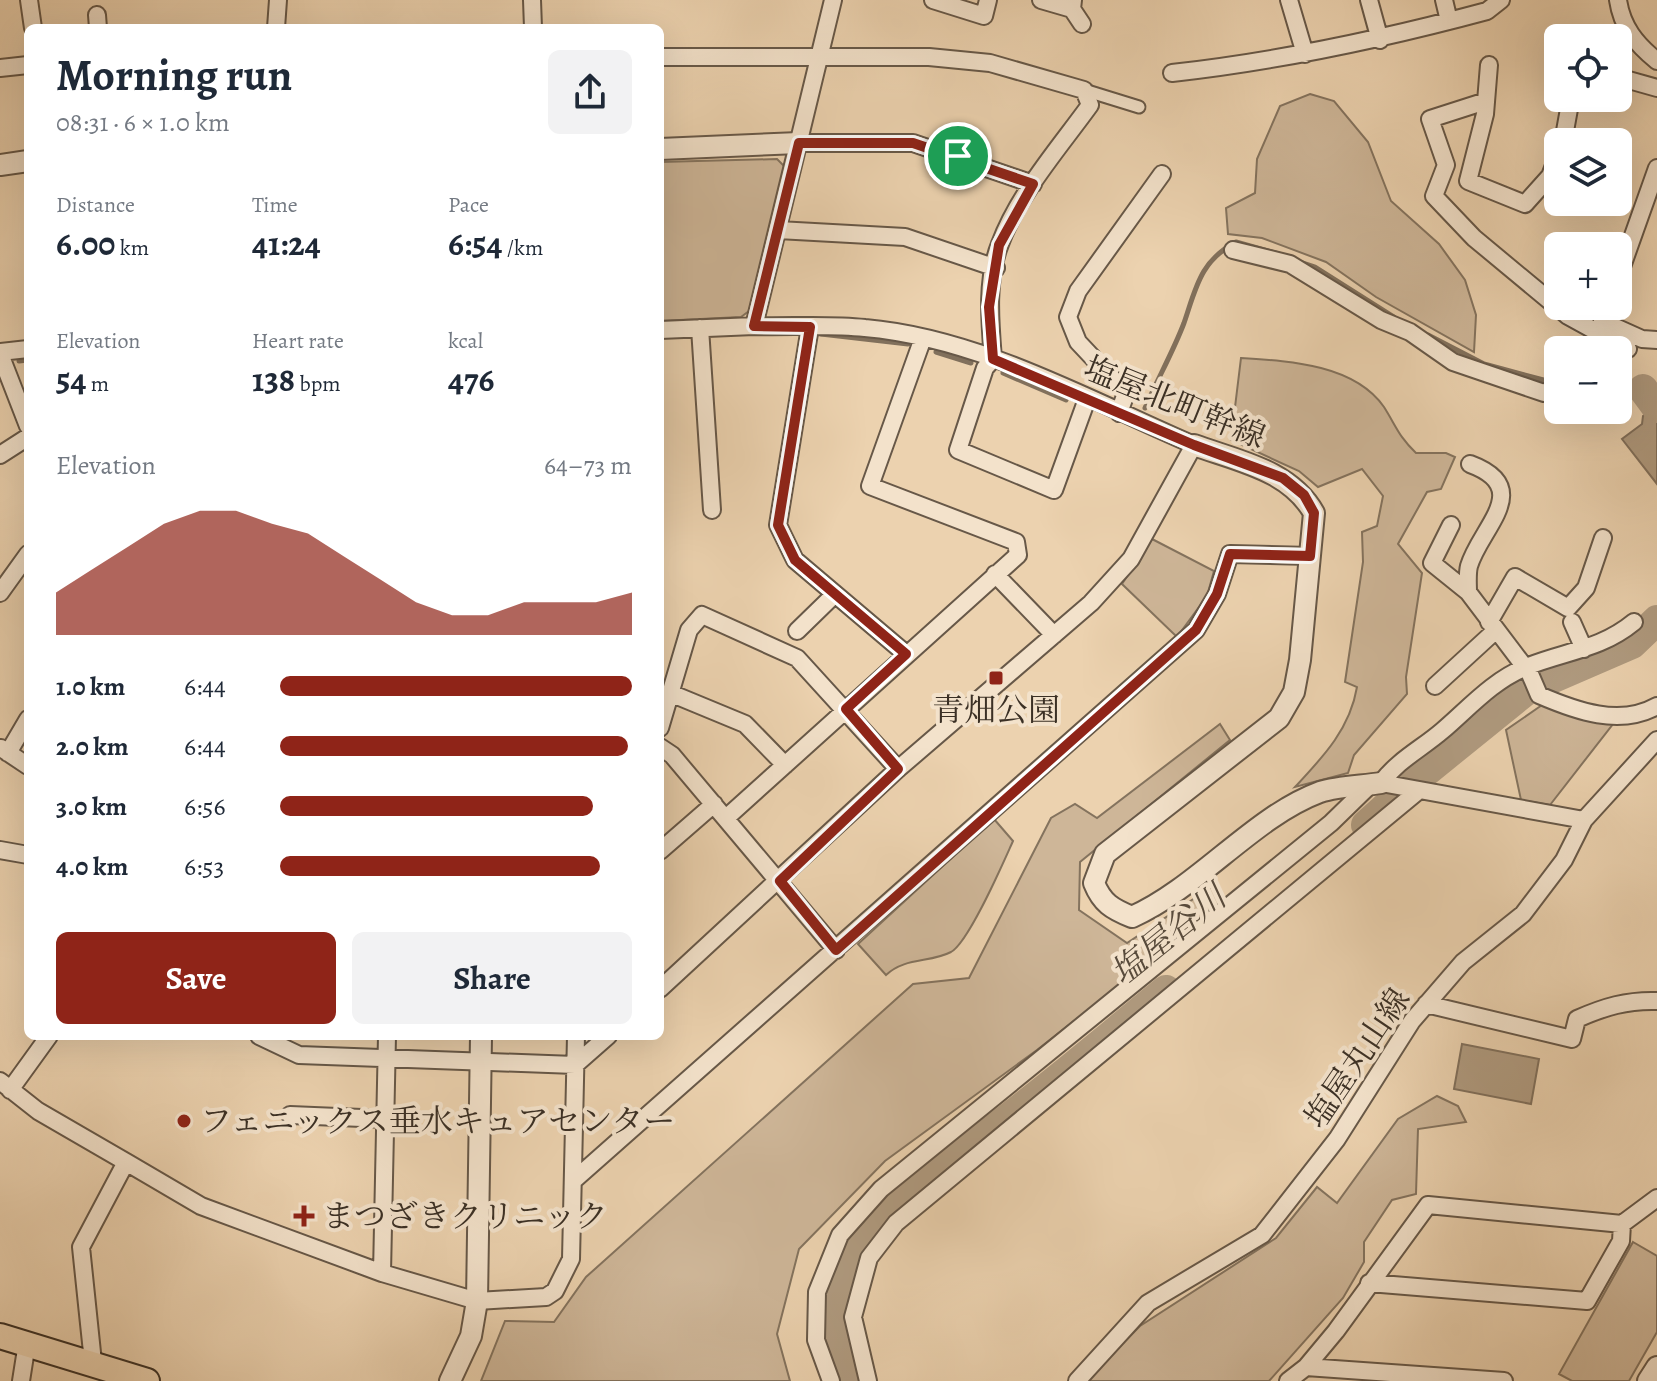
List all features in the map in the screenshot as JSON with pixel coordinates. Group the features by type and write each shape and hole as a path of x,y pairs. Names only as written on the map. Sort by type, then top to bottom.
{"main road":[{"path":"0,1336 147,1381"}],"street":[{"path":"29,0 32,24"},
{"path":"276,24 278,0"},
{"path":"532,0 533,24"},
{"path":"754,326 833,0"},
{"path":"933,0 984,16 988,0"},
{"path":"1041,0 1072,4 1082,24"},
{"path":"1289,0 1305,54"},
{"path":"1369,0 1380,40"},
{"path":"1444,0 1449,21"},
{"path":"1172,73 1380,40 1487,11 1501,0"},
{"path":"1618,0 1621,17 1635,41 1657,61"},
{"path":"664,57 929,57 990,63 1139,107"},
{"path":"0,68 24,65"},
{"path":"1489,65 1486,101 1468,181 1525,204 1544,183"},
{"path":"1632,81 1657,88"},
{"path":"1084,90 1090,105 1033,184 999,245 989,307 993,359 985,368 958,450 1054,490 1087,399"},
{"path":"1486,101 1430,119 1446,165 1434,196 1474,238 1568,316 1598,336"},
{"path":"664,149 799,143 913,143 1033,184"},
{"path":"0,165 24,162"},
{"path":"1632,239 1657,168"},
{"path":"1119,413 1126,393 1078,342 1068,317 1078,291 1162,174"},
{"path":"778,230 905,237 996,268"},
{"path":"1233,250 1290,264 1381,320 1410,332 1453,362 1544,393"},
{"path":"1602,320 1650,340"},
{"name":"塩屋北町幹線","path":"664,330 754,326 865,328 923,338 993,359 1194,445 1283,478 1304,495 1314,513 1300,660 1294,692 1279,718 1105,854 1094,883 1109,908 1132,917 1159,905 1285,811 1322,792 1376,784 1584,820"},
{"path":"810,327 778,525 795,560 906,654"},
{"path":"700,328 712,510"},
{"path":"726,818 1018,555 1016,542 870,486 923,338"},
{"path":"24,350 0,353 24,416"},
{"path":"0,455 24,440"},
{"path":"664,985 898,769 1091,603 1131,559 1194,445"},
{"path":"1468,592 1469,566 1502,505 1498,484 1488,470 1470,464"},
{"path":"1451,525 1432,563 1468,592 1527,671 1539,695 1600,716 1643,714 1657,706"},
{"path":"1435,686 1492,627 1515,577 1568,608 1586,588 1603,538"},
{"path":"573,1181 1196,630 1217,594 1230,554 1310,556"},
{"path":"0,593 24,560"},
{"path":"995,574 1054,635"},
{"path":"797,631 835,594"},
{"path":"664,714 689,630 702,615 797,658 898,769"},
{"path":"1572,622 1584,649"},
{"path":"831,1381 816,1340 817,1292 840,1235 871,1200 1331,823 1394,766 1440,733 1492,685 1612,640 1634,622"},
{"path":"670,693 745,724 785,765"},
{"path":"24,724 4,750 24,763"},
{"name":"塩屋丸山線","path":"1077,1381 1148,1303 1262,1235 1337,1139 1426,1004 1463,962 1523,914 1564,860 1584,820 1657,740"},
{"path":"664,750 672,755 836,950"},
{"path":"868,1381 853,1317 869,1258 896,1223 1417,792"},
{"path":"664,848 714,804"},
{"path":"0,850 24,854"},
{"path":"1426,1004 1572,1039 1577,1019 1618,1002 1657,1001"},
{"path":"45,1040 5,1086 126,1162 201,1206 382,1273 477,1301 546,1297 555,1291 571,1259 576,1040"},
{"path":"267,1040 299,1055 575,1065 603,1040"},
{"path":"382,1273 387,1040"},
{"path":"450,1381 471,1336 477,1301 481,1040"},
{"path":"290,1115 386,1119"},
{"path":"93,1362 81,1247 126,1162"},
{"path":"1288,1381 1306,1367 1428,1205 1622,1224 1657,1198"},
{"path":"1369,1283 1587,1301 1621,1241 1622,1224"},
{"path":"21,1381 27,1343"},
{"path":"1306,1367 1504,1381"},
{"path":"1648,1381 1657,1367"}],"shaded area":[{"path":"1310,94 1334,101 1368,142 1391,201 1439,244 1465,280 1476,315 1474,352 1376,297 1326,262 1262,238 1228,234 1226,208 1255,193 1257,159 1280,106"},
{"path":"777,159 785,167 749,311 741,317 664,321 664,162"},
{"path":"1241,358 1299,363 1338,373 1371,393 1416,453 1446,453 1455,457 1441,489 1427,492 1398,544 1422,573 1406,677 1407,694 1354,755 1348,773 1295,787 1334,742 1353,702 1357,687 1345,682 1363,562 1362,532 1377,526 1383,496 1362,469 1318,487 1299,471 1231,440"},
{"path":"1657,405 1657,484 1622,439 1642,424 1643,416"},
{"path":"1152,539 1214,571 1207,596 1177,637 1122,584"},
{"path":"1542,705 1613,724 1550,805 1521,800 1506,730"},
{"path":"1220,724 1230,740 1080,862 1079,910 1127,943 1213,886 1221,906 1037,1050 885,1161 799,1249 777,1334 790,1381 481,1381 505,1321 554,1322 586,1277 913,984 969,978 1051,818 1075,804 1097,818"},
{"path":"994,819 1013,841 967,934 951,952 901,965 886,975 858,944"},
{"path":"1462,1044 1539,1059 1531,1104 1454,1089"},
{"path":"1437,1096 1458,1106 1466,1122 1418,1129 1416,1194 1392,1200 1364,1242 1364,1262 1343,1298 1269,1381 1086,1381 1140,1326 1276,1238 1317,1187 1337,1203 1398,1119"},
{"path":"1633,1242 1657,1256 1657,1332 1629,1381 1572,1381 1559,1374"}],"waterway":[{"path":"1145,408 1180,334 1201,276 1214,258 1236,242 1279,254"},
{"path":"1300,262 1315,267 1394,317"},
{"path":"821,334 908,344"},
{"path":"1428,335 1484,364 1544,380"},
{"path":"936,352 971,363"},
{"path":"19,361 24,360"},
{"path":"1003,373 1066,400"},
{"path":"1643,389 1657,408"},
{"name":"塩屋谷川","path":"1366,825 1423,774 1528,689 1632,644 1657,620"},
{"name":"塩屋谷川","path":"850,1381 839,1332 837,1300 843,1267 861,1231 893,1198 991,1131 1166,990"}],"place":[{"name":"青畑公園","path":"996,678"},
{"name":"フェニックス垂水キュアセンター","path":"184,1121"},
{"name":"まつざきクリニック","path":"304,1216"}],"route":[{"path":"799,143 913,143 958,156 1033,184 999,245 989,307 993,359 1194,445 1283,478 1304,495 1314,513 1310,556 1230,554 1217,594 1196,630 836,950 780,881 898,769 846,709 906,654 795,560 778,525 810,327 754,326 799,143"}]}
